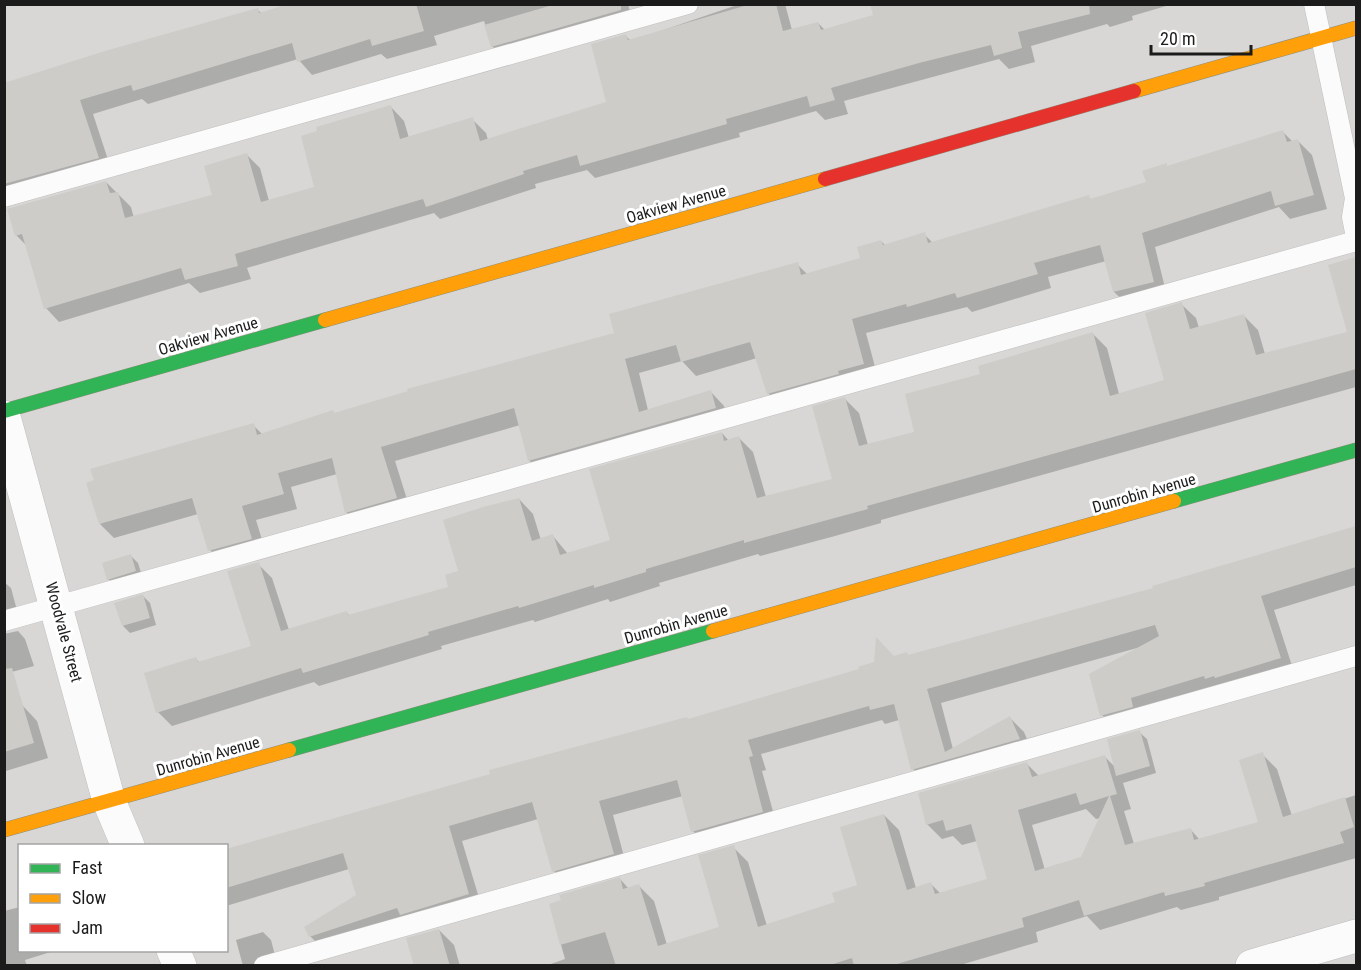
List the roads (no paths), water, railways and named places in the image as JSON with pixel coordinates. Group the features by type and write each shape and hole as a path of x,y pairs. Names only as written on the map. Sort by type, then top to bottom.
{"street":[{"name":"Oakview Avenue","path":"4,411 1356,28"},
{"name":"Woodvale Street","path":"4,417 109,801 127,844"},
{"name":"Dunrobin Avenue","path":"4,830 1356,450"},
{"path":"1252,966 1356,936"},
{"path":"173,952 180,966"}],"lane":[{"path":"4,197 688,4"},
{"path":"4,621 1356,239 1352,217 1355,198 1314,4"},
{"path":"264,966 1356,656"}]}
